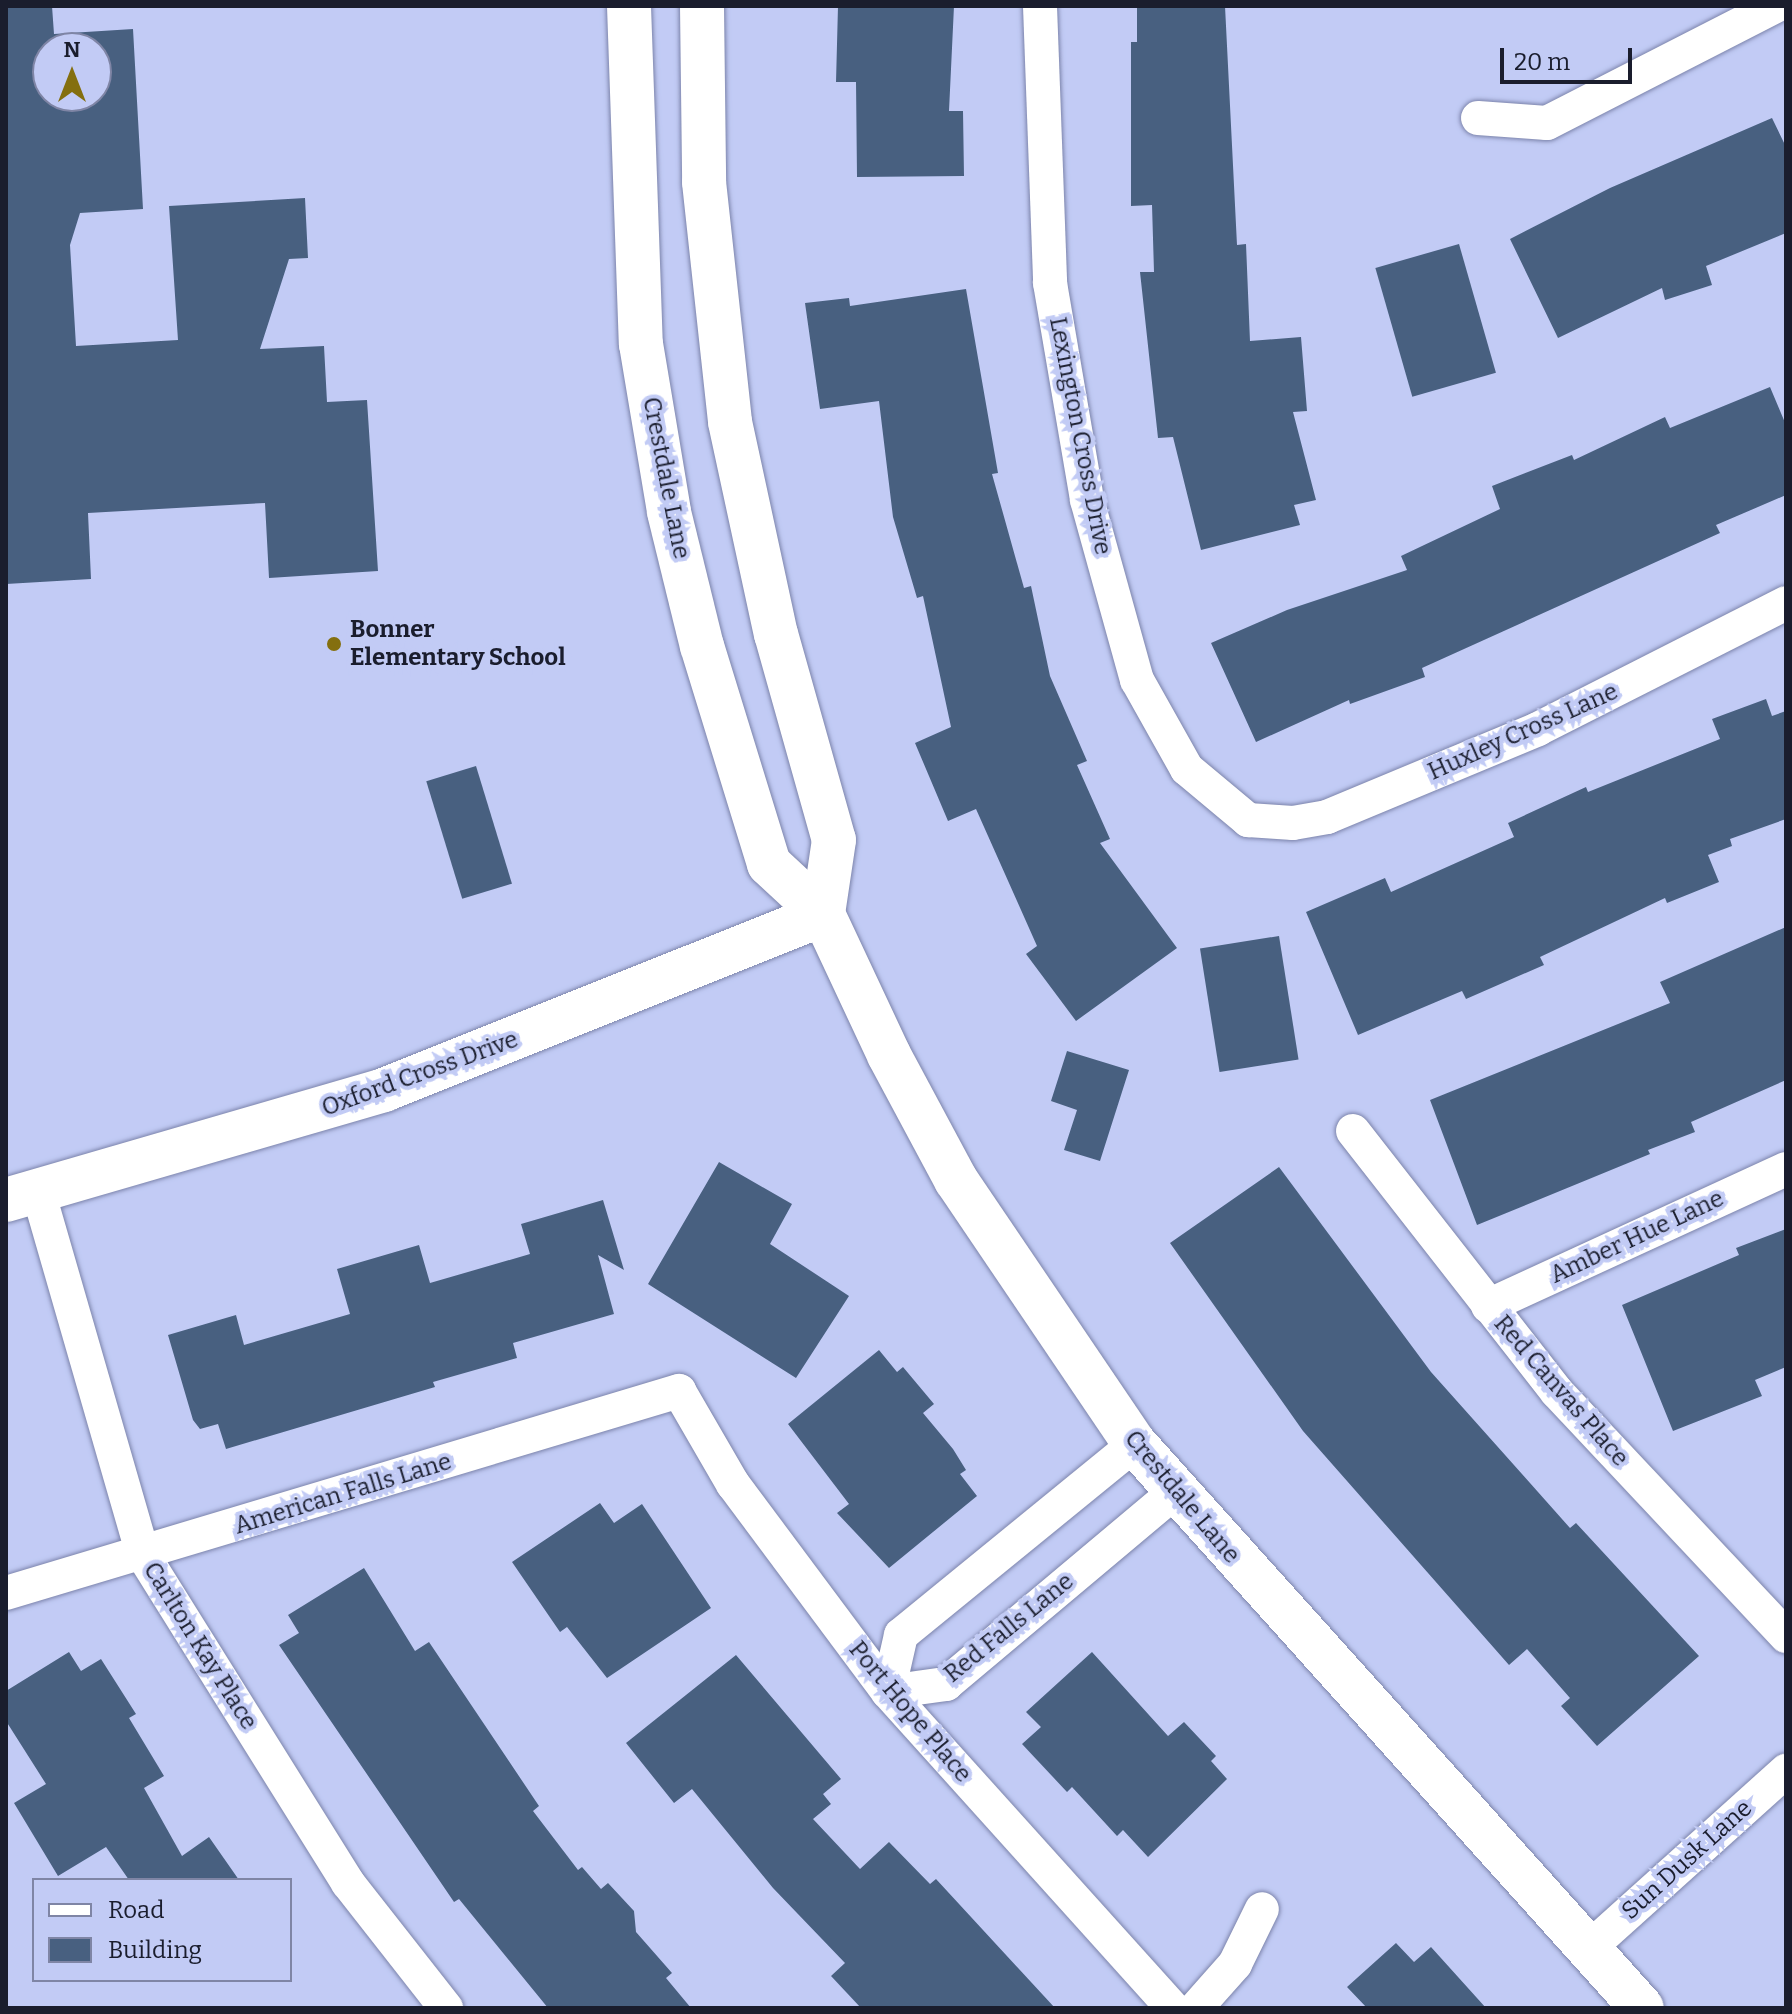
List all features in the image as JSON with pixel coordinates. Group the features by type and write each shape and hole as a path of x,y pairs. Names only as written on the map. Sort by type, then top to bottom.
{"street":[{"name":"Crestdale Lane","path":"629,6 641,344 669,512 702,646 769,864 823,914 889,1055 956,1180 1135,1444 1174,1493 1642,2008"},
{"path":"702,6 704,182 729,410 747,516 776,634 834,840 823,914"},
{"name":"Lexington Cross Drive","path":"1040,6 1050,283 1087,500 1137,680 1187,769 1248,820"},
{"path":"1478,118 1547,123 1776,6"},
{"name":"Huxley Cross Lane","path":"1248,820 1293,823 1327,817 1538,729 1786,603"},
{"name":"Oxford Cross Drive","path":"22,1196 384,1090 823,914"},
{"name":"Red Canvas Place","path":"1353,1131 1557,1392 1786,1636"},
{"name":"Amber Hue Lane","path":"1488,1306 1786,1169"},
{"name":"Carlton Kay Place","path":"22,1196 143,1555 348,1883 446,2008"},
{"name":"American Falls Lane","path":"6,1593 143,1555 679,1391"},
{"name":"Port Hope Place","path":"679,1391 733,1484 888,1692 1173,2008"},
{"path":"888,1692 901,1635 1135,1444"},
{"name":"Red Falls Lane","path":"888,1692 946,1684 1174,1493"},
{"name":"Sun Dusk Lane","path":"1587,1950 1786,1771"},
{"path":"1196,2008 1235,1964 1262,1909"}],"building":[{"path":"52,6 54,32 32,32 32,112 112,112 112,32 86,32 133,29 143,209 80,213 70,245 76,346 178,340 169,206 305,198 308,258 289,259 260,349 324,346 327,402 367,400 378,571 269,578 265,503 88,513 91,579 6,584 6,8"},
{"path":"838,6 954,6 949,111 963,111 964,176 857,177 856,82 836,82"},
{"path":"1137,6 1225,6 1237,245 1246,244 1250,341 1301,337 1307,411 1293,412 1316,500 1294,505 1300,525 1201,550 1173,437 1158,438 1140,272 1154,272 1152,205 1131,206 1131,42 1137,42"},
{"path":"1772,118 1786,147 1786,233 1706,266 1712,285 1665,300 1662,288 1558,338 1510,239 1610,188"},
{"path":"1459,244 1496,373 1412,397 1375,268"},
{"path":"966,289 998,473 992,474 1024,588 1031,586 1050,676 1087,761 1077,765 1110,839 1100,843 1177,948 1076,1021 1026,954 1037,946 976,809 948,821 915,743 951,727 923,596 917,598 893,517 879,401 820,409 805,303 849,298 850,306"},
{"path":"1770,387 1786,425 1786,495 1716,525 1720,533 1422,668 1425,677 1350,704 1349,700 1256,742 1211,643 1287,610 1407,570 1401,556 1500,509 1492,486 1572,455 1574,460 1665,417 1670,428"},
{"path":"1766,699 1772,716 1786,711 1786,819 1730,839 1732,846 1708,855 1719,882 1667,903 1665,898 1540,957 1544,965 1466,999 1462,991 1358,1035 1306,912 1385,878 1391,892 1514,837 1508,823 1586,787 1588,792 1720,739 1712,719"},
{"path":"476,766 512,884 462,899 426,781"},
{"path":"1786,927 1786,1080 1691,1122 1695,1132 1648,1150 1650,1154 1477,1225 1430,1100 1670,1003 1660,982"},
{"path":"1279,936 1299,1059 1220,1072 1200,949"},
{"path":"1067,1051 1129,1070 1100,1161 1064,1150 1077,1110 1051,1101"},
{"path":"719,1162 792,1204 770,1244 849,1296 796,1378 648,1284"},
{"path":"1279,1167 1431,1372 1570,1528 1576,1523 1699,1656 1597,1746 1561,1706 1570,1698 1527,1649 1509,1665 1303,1431 1170,1243"},
{"path":"603,1200 624,1270 598,1255 614,1314 513,1343 517,1358 433,1382 435,1387 226,1449 218,1424 200,1429 193,1420 168,1335 236,1315 244,1345 350,1314 337,1269 419,1245 430,1283 530,1254 521,1224"},
{"path":"1786,1229 1786,1367 1755,1380 1762,1396 1673,1431 1622,1305 1739,1255 1736,1248"},
{"path":"879,1350 897,1372 903,1367 934,1404 923,1413 953,1449 966,1470 960,1474 977,1496 889,1568 837,1513 849,1504 788,1424"},
{"path":"600,1503 614,1523 642,1504 711,1608 607,1678 567,1627 560,1632 512,1562"},
{"path":"364,1568 415,1651 429,1642 539,1806 533,1811 578,1870 582,1867 601,1889 608,1883 634,1911 636,1932 672,1973 666,1978 691,2008 548,2008 459,1899 454,1902 279,1645 299,1633 288,1615"},
{"path":"69,1652 81,1671 101,1659 136,1714 129,1718 164,1776 144,1788 182,1856 209,1837 238,1878 128,1878 106,1847 58,1876 14,1803 46,1784 6,1721 6,1691"},
{"path":"1092,1652 1168,1736 1184,1722 1216,1756 1211,1761 1227,1779 1148,1857 1123,1830 1117,1836 1072,1787 1067,1792 1022,1744 1041,1727 1026,1712"},
{"path":"736,1655 841,1779 823,1794 831,1804 813,1819 860,1869 889,1842 930,1884 936,1879 1055,2008 861,2008 831,1976 845,1963 773,1888 692,1789 674,1803 626,1743"},
{"path":"1396,1943 1414,1962 1431,1947 1486,2008 1367,2008 1347,1987"}],"place":[{"name":"Bonner Elementary School","path":"334,644"}]}
